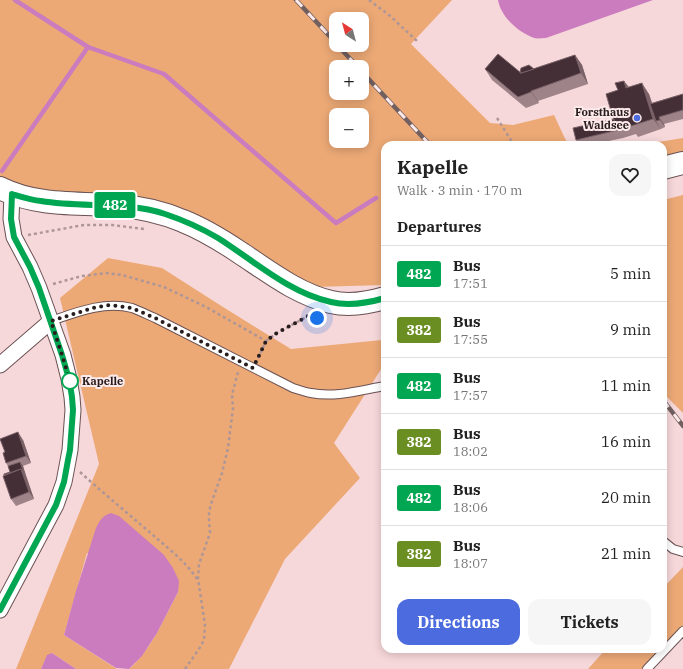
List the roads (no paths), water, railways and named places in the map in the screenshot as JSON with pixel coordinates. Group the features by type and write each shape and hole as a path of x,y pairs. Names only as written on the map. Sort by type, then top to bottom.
{"main road":[{"path":"667,167 683,163"},
{"path":"6,191 42,202 117,205 163,213 205,231 273,275 320,299 346,304 381,299"}],"street":[{"path":"0,610 56,505 64,482 72,422 72,397 64,361 39,288 14,237 6,191"},
{"path":"0,365 51,321"}],"lane":[{"path":"51,321 93,308 109,305 132,308 155,318 293,388 311,393 327,395 381,387"},
{"path":"667,545 673,550 683,552"},
{"path":"667,648 683,631"},
{"path":"647,669 662,653"}],"waterway":[{"path":"15,0 88,47 164,74 336,223 376,198"},
{"path":"2,171 88,47"}],"railway":[{"path":"296,0 329,35"},
{"path":"344,52 351,60"},
{"path":"369,80 426,141"},
{"path":"667,405 683,426"}],"place":[{"name":"Forsthaus Waldsee","path":"637,118"},
{"name":"Kapelle","path":"70,381"}]}
